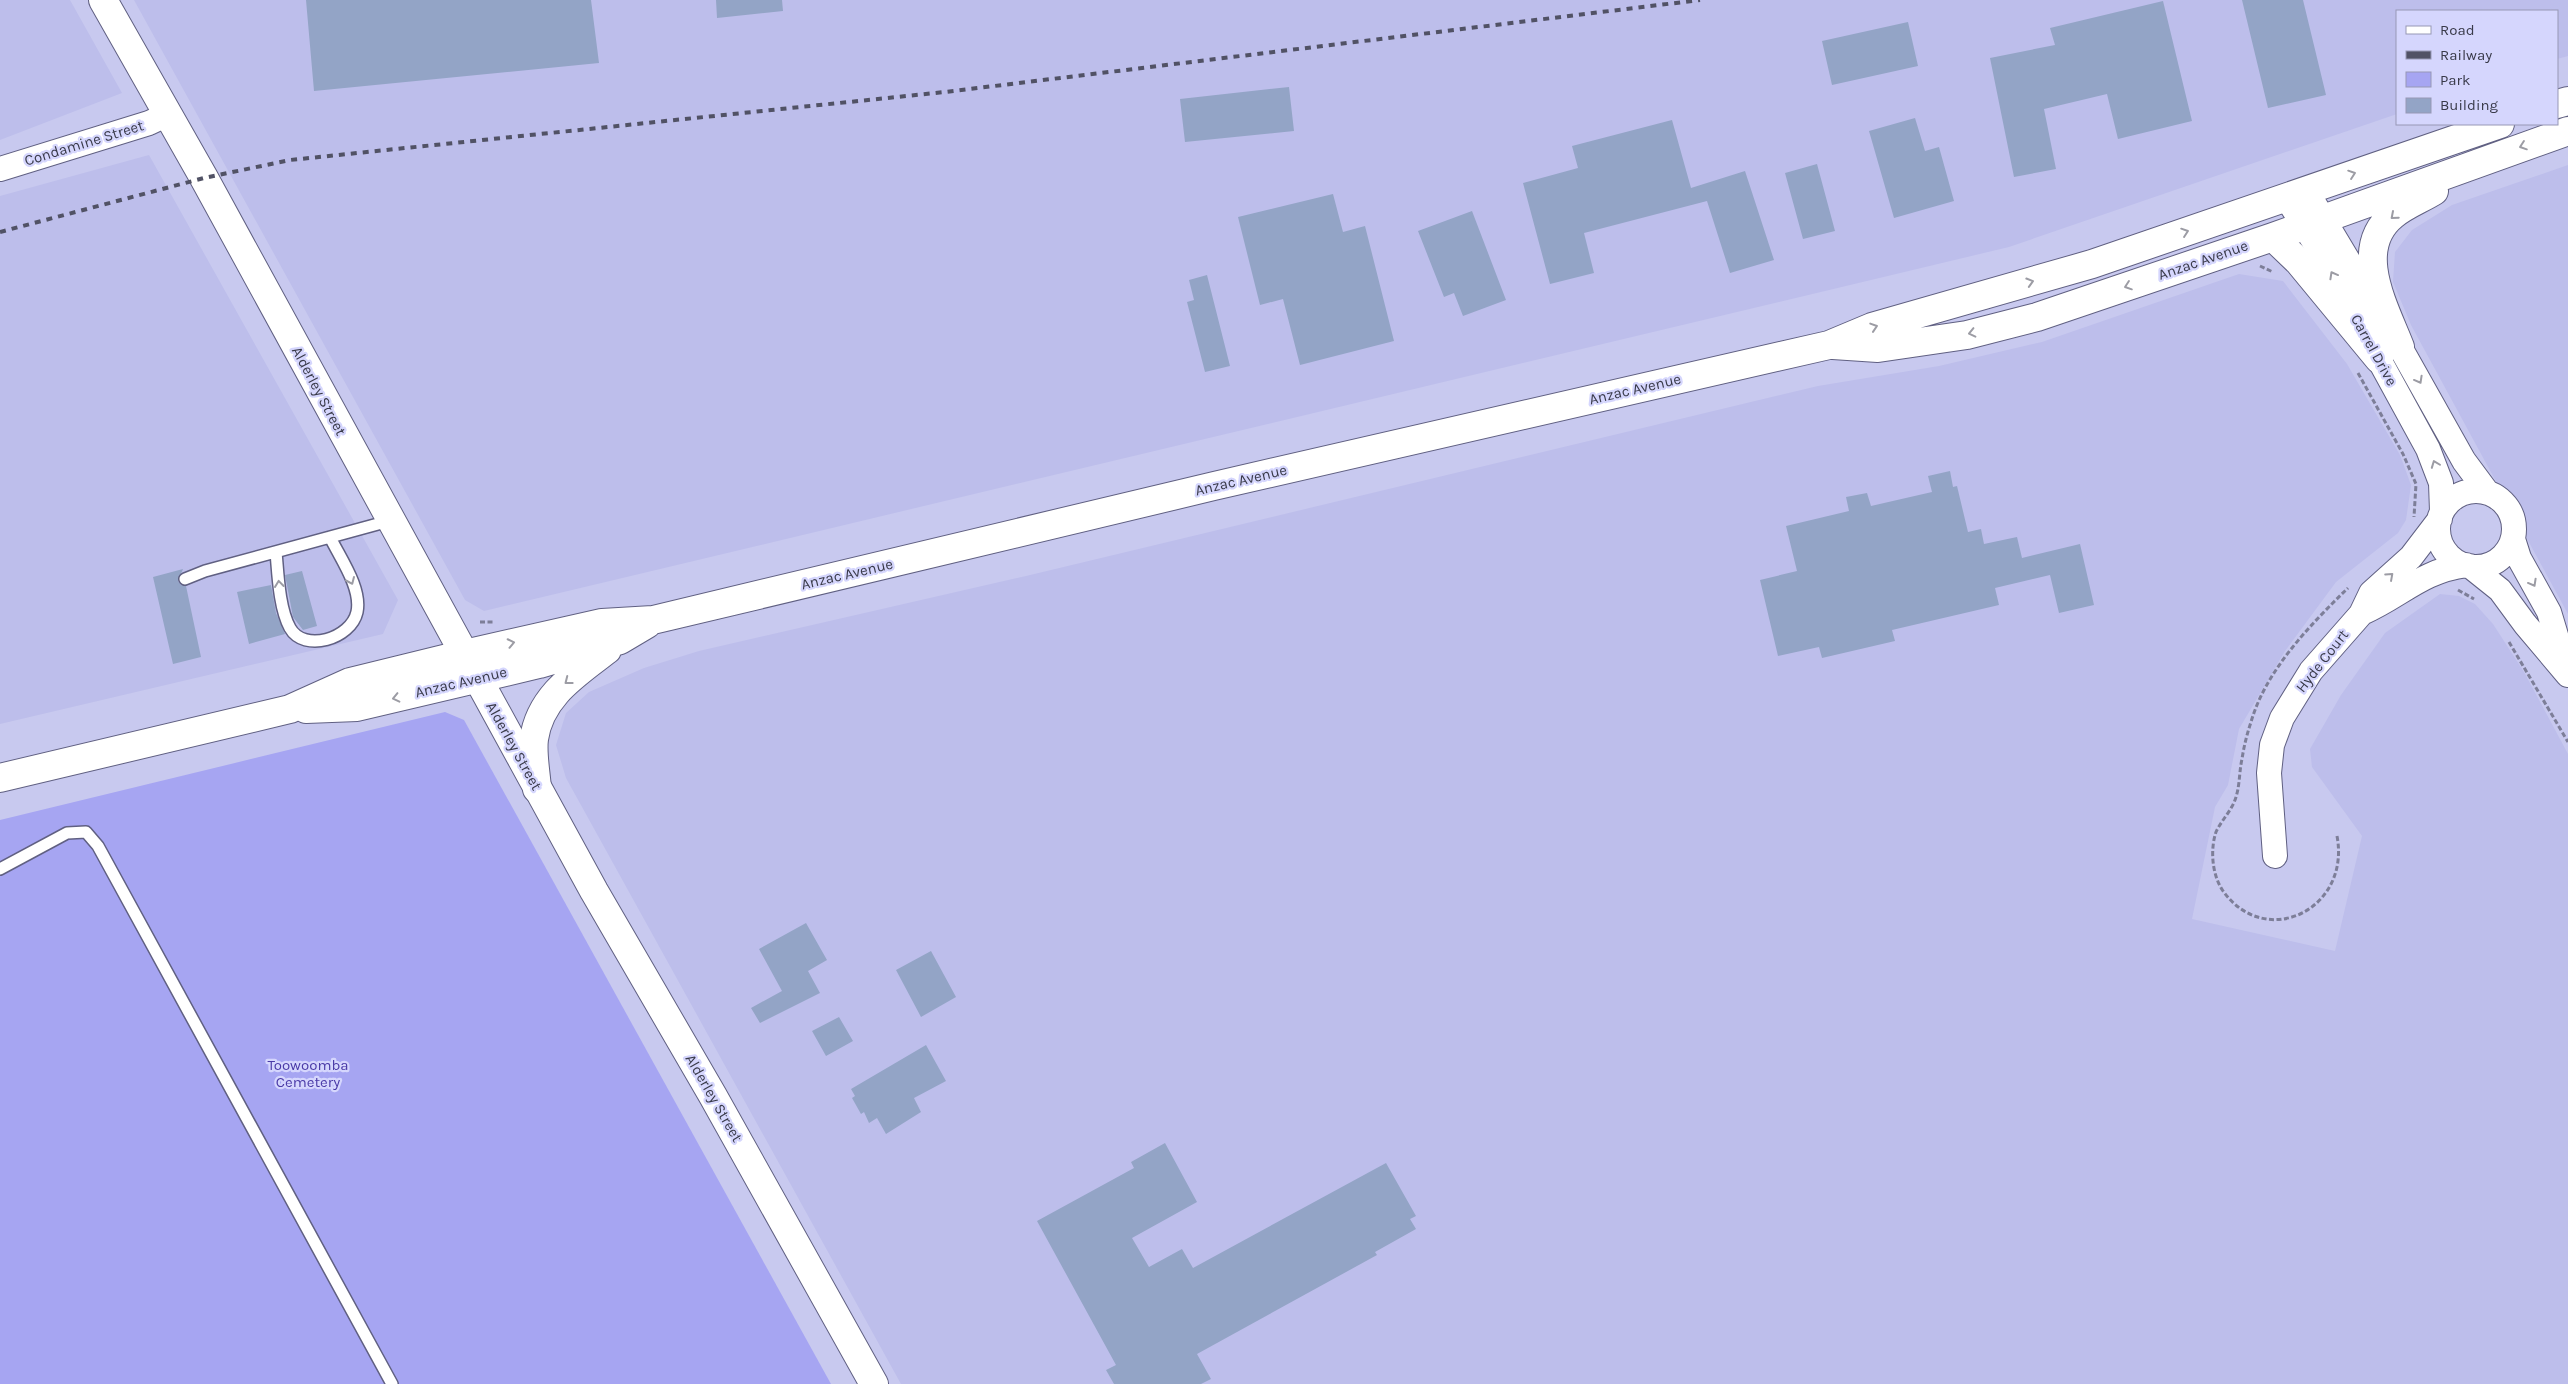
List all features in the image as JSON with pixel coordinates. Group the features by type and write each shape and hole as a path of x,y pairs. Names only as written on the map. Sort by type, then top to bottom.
{"main road":[{"name":"Alderley Street","path":"103,0 166,115 204,178 537,788 714,1096 874,1384"},
{"name":"Anzac Avenue","path":"0,778 290,709 350,682 464,654 602,623 653,620 1205,489 1829,345 1872,326 2092,264 2497,125"},
{"name":"Anzac Avenue","path":"1829,345 1878,348 1967,335 2037,316 2273,237 2313,221 2568,131"},
{"path":"2378,358 2375,281 2372,261 2378,233 2393,215 2479,162"},
{"path":"2273,237 2299,262 2378,358"},
{"name":"Anzac Avenue","path":"290,709 357,707 539,664 620,640 653,620"},
{"path":"537,788 534,741 537,724 546,704 561,686 620,640"}],"street":[{"name":"Condamine Street","path":"0,169 149,123 166,115"},
{"name":"Carrel Drive","path":"2296,193 2313,221 2378,358 2434,461 2441,484 2441,515"},
{"name":"Carrel Drive","path":"2378,358 2464,461 2487,492"},
{"path":"2360,614 2371,593 2411,557 2450,501 2461,494 2474,491 2487,492 2500,499 2510,510 2514,524 2513,539 2519,558 2549,612 2568,674"},
{"path":"2441,515 2439,534 2444,547 2453,559 2468,566 2500,590 2525,624 2568,674"},
{"path":"2360,614 2382,605 2426,575 2468,566 2484,566 2497,561 2507,551 2513,539"},
{"name":"Hyde Court","path":"2275,856 2269,773 2272,746 2282,718 2310,671 2360,614"}],"lane":[{"path":"185,579 205,571 390,520"},
{"path":"276,552 279,588 290,627 298,638 306,641 328,639 341,634 352,624 357,612 355,587 330,537"},
{"path":"0,869 67,833 86,832 98,846 392,1384"}],"path":[{"path":"2251,267 2258,265 2279,274"},
{"path":"2378,358 2403,454 2416,484 2416,500 2412,521"},
{"path":"2336,836 2339,850 2338,867 2331,886 2320,901 2306,912 2288,918 2258,917 2241,909 2223,890 2215,872 2212,854 2216,832 2235,800 2251,721 2259,701 2280,666 2305,633 2355,582"},
{"path":"2454,589 2461,590 2481,604"},
{"path":"2509,641 2568,742"}],"shaded area":[{"path":"0,0 70,0 122,93 0,140"},
{"path":"134,0 2568,0 2568,56 2558,59 2558,10 2396,10 2396,114 2009,247 484,611 465,600"},
{"path":"149,155 398,600 383,634 0,724 0,196"},
{"path":"2568,165 2568,614 2411,325 2393,282 2395,252 2412,230 2452,205"},
{"path":"2239,274 2283,281 2347,364 2400,455 2411,485 2406,520 2398,533 2336,582 2285,651 2239,729 2228,785 2215,807 2192,919 2335,951 2362,836 2312,767 2310,749 2341,695 2385,633 2440,594 2459,596 2475,604 2493,624 2524,672 2568,754 2568,1384 901,1384 566,778 556,745 566,713 589,692 644,668 699,651 1026,576 1818,386 1939,366 2042,342"}],"green space":[{"name":"Toowoomba Cemetery","path":"445,712 464,720 831,1384 0,1384 0,820"}],"building":[{"path":"306,0 591,0 599,63 314,91"},
{"path":"716,0 782,0 783,11 717,18"},
{"path":"2242,0 2303,0 2326,95 2268,108"},
{"path":"2163,1 2192,121 2118,139 2107,94 2044,109 2056,169 2014,177 1990,58 2055,45 2050,28"},
{"path":"1908,22 1918,66 1832,85 1822,41"},
{"path":"1289,87 1294,131 1185,142 1180,99"},
{"path":"1915,118 1925,151 1939,147 1954,201 1894,218 1869,131"},
{"path":"1672,120 1691,188 1745,171 1774,260 1730,273 1707,201 1584,233 1594,273 1550,284 1523,183 1578,168 1572,146"},
{"path":"1817,164 1835,231 1803,239 1785,173"},
{"path":"1333,194 1343,232 1365,226 1394,341 1300,365 1283,299 1260,305 1238,217"},
{"path":"1472,211 1506,300 1463,316 1454,293 1444,297 1418,231"},
{"path":"1207,275 1230,366 1205,372 1187,302 1194,300 1189,280"},
{"path":"1950,471 1953,487 1957,486 1968,532 1981,529 1984,544 2017,537 2022,558 2080,544 2094,605 2059,613 2050,575 1995,588 1999,605 1892,630 1895,641 1822,658 1819,647 1778,656 1760,580 1797,571 1786,526 1849,511 1846,497 1867,493 1871,506 1932,492 1928,476"},
{"path":"183,569 178,581 181,585 186,586 201,657 173,664 153,577"},
{"path":"302,571 317,626 303,630 293,617 285,575"},
{"path":"271,585 276,613 285,634 249,644 237,592"},
{"path":"806,923 827,960 808,971 820,993 760,1023 751,1008 782,991 759,949"},
{"path":"931,951 956,997 921,1017 896,970"},
{"path":"839,1017 853,1041 826,1056 812,1031"},
{"path":"926,1045 946,1081 914,1098 921,1112 886,1134 877,1118 869,1123 864,1112 861,1114 852,1098 855,1096 851,1089"},
{"path":"1165,1143 1197,1202 1132,1238 1149,1267 1182,1249 1193,1268 1386,1163 1416,1216 1410,1219 1416,1229 1375,1252 1377,1255 1197,1354 1211,1379 1201,1384 1114,1384 1106,1370 1116,1365 1037,1221 1134,1168 1131,1162"}],"railway":[{"path":"0,232 204,178 290,160 945,92 1700,0"}]}
